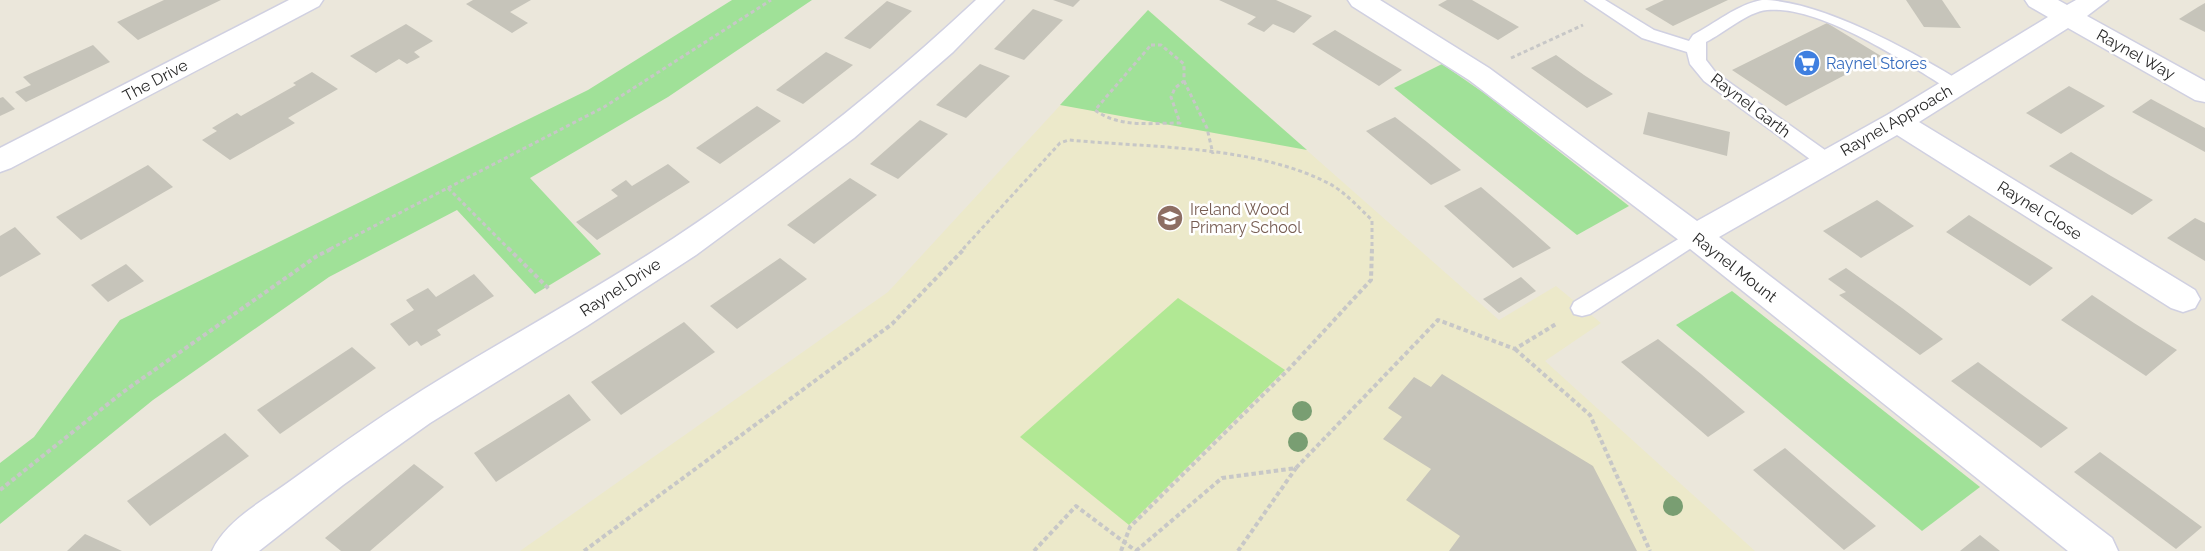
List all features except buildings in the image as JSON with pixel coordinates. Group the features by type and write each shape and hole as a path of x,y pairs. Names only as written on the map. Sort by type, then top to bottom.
{"street":[{"name":"The Drive","path":"0,161 310,0"},
{"name":"Raynel Drive","path":"232,551 252,532 353,456 451,390 576,316 740,209 841,134 913,74 991,0"},
{"name":"Raynel Mount","path":"1361,0 1479,74 1695,236 2098,551"},
{"path":"2038,0 2067,15"},
{"name":"Raynel Approach","path":"1695,236 1825,160 1897,122 2067,15 2095,0"},
{"name":"Raynel Way","path":"2067,15 2205,93"},
{"name":"Raynel Close","path":"1897,122 2183,299"}],"lane":[{"path":"1593,0 1648,34 1694,48 1699,39 1765,5 1814,7 1843,15 1956,86"},
{"name":"Raynel Garth","path":"1694,48 1697,62 1710,77 1825,160"},
{"path":"1582,308 1695,236"}],"path":[{"path":"0,490 123,392 317,256 604,107 771,0"},
{"path":"1479,74 1611,11"},
{"path":"1184,81 1175,88 1171,97 1180,123 1130,122 1101,116 1095,110 1151,45 1161,45 1184,64 1184,81 1207,128 1213,154"},
{"path":"584,551 892,324 915,302 1060,143 1069,140 1213,154 1292,166 1333,185 1372,220 1371,280 1289,369 1130,527 1121,551"},
{"path":"448,188 576,316"},
{"path":"1515,350 1582,308"},
{"path":"1238,551 1296,468 1438,320 1515,350 1590,415 1650,551"},
{"path":"1034,551 1076,506 1136,551 1222,478 1296,468"}],"shaded area":[{"name":"Ireland Wood Primary School","path":"1148,10 1499,320 1556,286 1601,323 1545,361 1755,551 520,551 888,292"}],"green space":[{"path":"732,0 812,0 668,97 530,178 601,254 535,294 457,210 329,277 153,400 0,524 0,463 34,437 120,320 588,90"},
{"path":"1148,10 1307,150 1060,105"},
{"path":"1442,64 1484,93 1629,206 1577,235 1394,88"},
{"path":"1732,291 1980,487 1922,531 1676,325"},
{"path":"1178,298 1285,370 1129,525 1020,437"}],"place":[{"name":"Raynel Stores","path":"1807,63"},
{"name":"Ireland Wood Primary School","path":"1170,218"}]}
